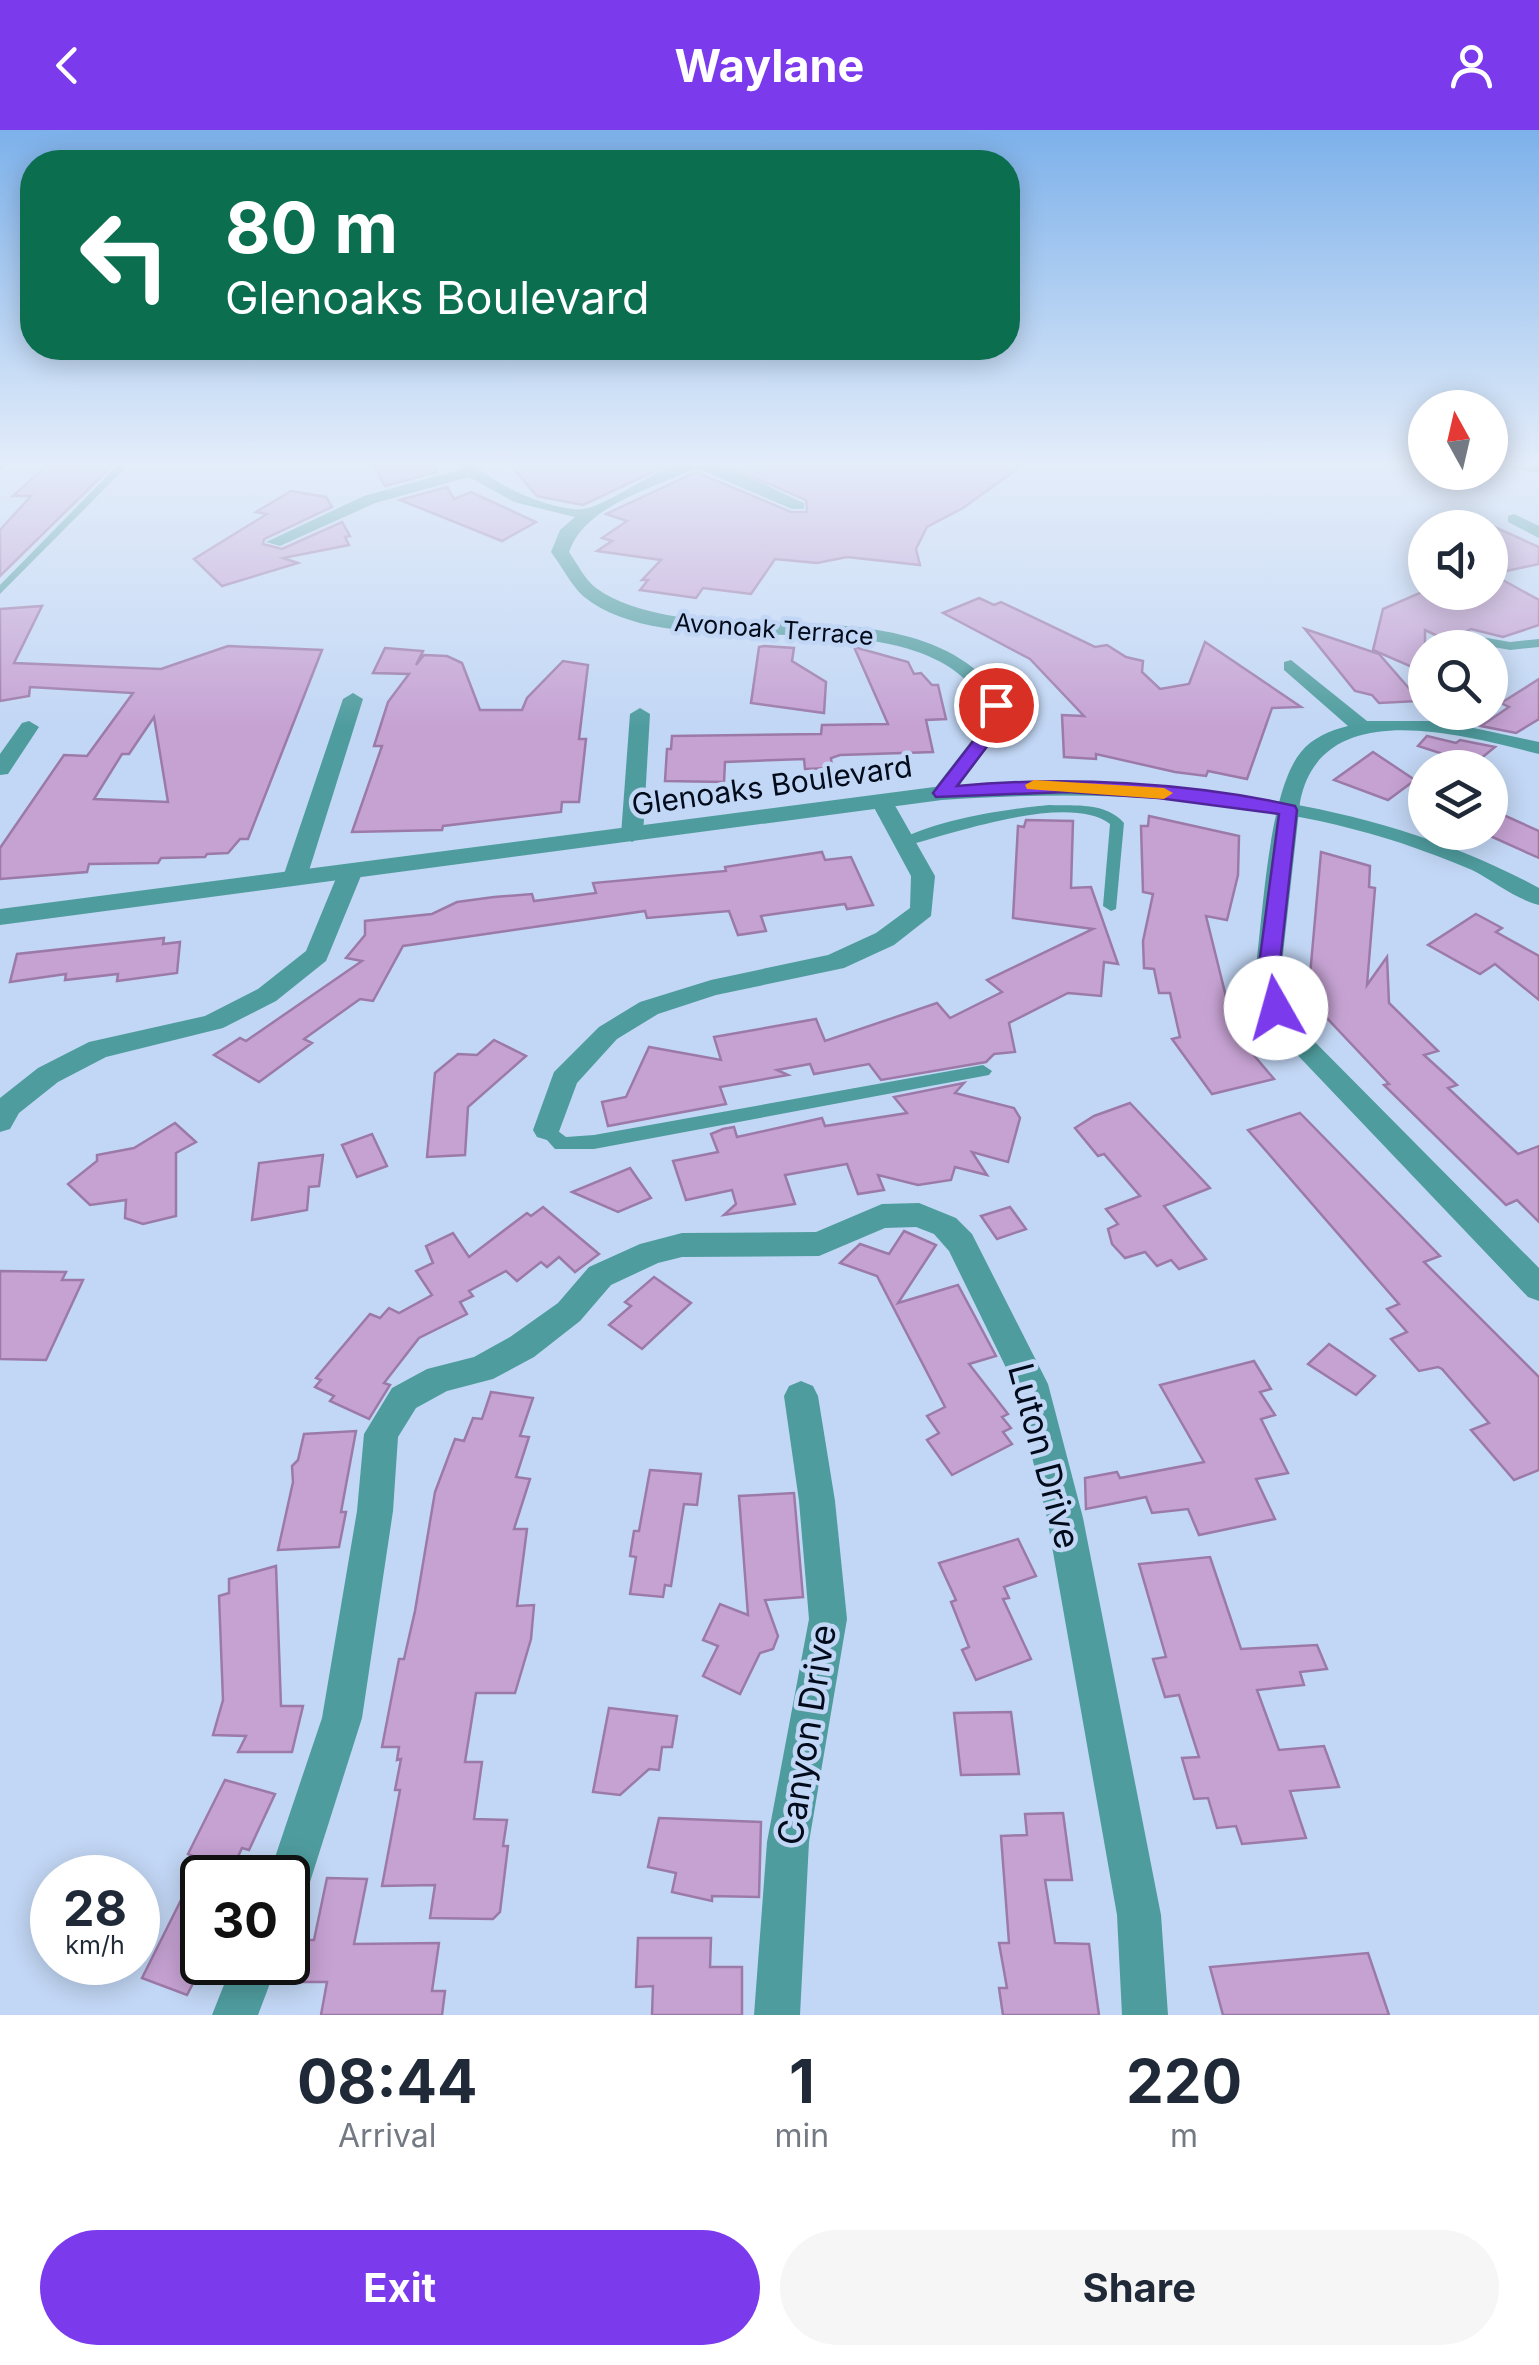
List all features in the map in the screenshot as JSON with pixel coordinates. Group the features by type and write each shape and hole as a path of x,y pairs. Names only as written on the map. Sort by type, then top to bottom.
{"street":[{"name":"Avonoak Terrace","path":"561,550 568,573 584,591 623,610 669,622 728,628 826,629 898,639 951,658 980,680 996,705 989,732 942,793"},
{"path":"1291,666 1363,728"},
{"path":"294,878 353,700"},
{"path":"632,835 640,714"},
{"path":"1539,748 1456,728 1419,724 1363,728 1319,744 1294,780 1268,980 1276,1008 1296,1038 1539,1288"},
{"path":"0,770 29,726"},
{"name":"Glenoaks Boulevard","path":"0,917 1027,785 1158,792 1288,810 1395,832 1492,871 1539,898"},
{"path":"546,1130 564,1079 608,1033 649,1008 711,988 836,962 885,940 922,911 924,876 882,802"},
{"path":"0,1122 9,1106 48,1075 99,1049 214,1022 267,995 317,956 350,871"},
{"name":"Luton Drive","path":"297,1855 342,1718 375,1511 382,1434 404,1398 439,1379 480,1369 522,1347 568,1312 600,1276 651,1253 682,1246 818,1244 882,1216 919,1215 945,1226 961,1243 1031,1384 1065,1518 1139,1916 1145,2015"},
{"name":"Canyon Drive","path":"777,2015 788,1842 828,1619 817,1501 801,1396"},
{"path":"236,2015 247,1985"}],"lane":[{"path":"0,591 40,550"},
{"path":"1508,646 1539,643"},
{"path":"905,842 982,816 1015,810 1073,810 1111,816 1117,823 1111,906"},
{"path":"546,1130 562,1144 594,1142 983,1071"}],"building":[{"path":"0,550 26,550 0,576"},
{"path":"209,550 324,550 283,558 298,563 222,586 194,559"},
{"path":"916,550 920,565 847,557 817,563 775,559 751,594 703,588 696,598 640,590 648,580 642,580 661,560 597,551"},
{"path":"1508,550 1539,550 1539,564 1508,571"},
{"path":"1508,583 1539,600 1539,625 1508,635 1508,630 1408,630 1408,665 1373,650 1383,609 1408,598 1408,610 1508,610"},
{"path":"979,598 994,605 1001,602 1095,647 1107,645 1126,657 1143,661 1142,672 1160,689 1189,684 1205,642 1301,707 1272,708 1247,779 1208,771 1206,776 1175,772 1096,754 1096,759 1064,757 1062,715 1084,716 1030,659 943,613"},
{"path":"42,606 14,663 161,669 228,646 322,650 248,839 240,839 228,853 205,857 161,858 158,863 89,864 87,872 0,879 0,848 64,755 87,756 133,693 30,687 29,696 0,701 0,609","holes":["154,717 168,802 94,799 122,754 129,754"]},
{"path":"1305,629 1379,654 1408,687 1408,702 1379,703 1372,695 1355,691"},
{"path":"759,647 794,648 792,661 826,682 824,713 751,703"},
{"path":"854,647 908,662 914,674 921,673 932,685 938,685 946,719 926,720 933,752 840,755 831,758 832,768 805,769 804,759 725,762 724,782 665,781 672,736 821,734 822,725 888,724"},
{"path":"385,648 423,651 416,665 424,655 447,656 462,663 480,710 522,710 527,698 563,661 588,665 579,739 586,739 579,802 562,802 561,812 443,826 442,830 352,832 382,746 374,746 388,702 409,674 373,673"},
{"path":"1539,679 1539,719 1516,733 1501,730 1508,730 1508,699"},
{"path":"1427,736 1495,747 1430,750 1418,746"},
{"path":"1373,752 1408,775 1408,785 1388,800 1334,780"},
{"path":"1149,816 1239,836 1238,875 1227,920 1206,916 1235,1033 1274,1079 1212,1094 1172,1039 1180,1037 1170,993 1159,993 1154,969 1144,968 1143,941 1153,894 1143,892 1141,826 1148,826"},
{"path":"1508,817 1539,831 1539,858 1508,844"},
{"path":"1026,820 1073,821 1071,888 1091,887 1118,964 1104,962 1101,996 1068,993 1009,1023 1015,1052 994,1054 986,1062 881,1080 869,1064 814,1074 810,1064 777,1070 788,1075 720,1087 726,1104 608,1126 602,1102 626,1097 649,1047 721,1060 714,1037 816,1019 825,1041 937,1003 950,1018 1002,992 987,980 1093,929 1013,918 1018,826 1024,827"},
{"path":"822,852 825,860 851,857 873,905 847,909 845,904 761,916 766,931 738,935 729,911 647,918 645,911 403,946 373,1001 360,999 304,1039 312,1043 259,1082 214,1055 240,1038 246,1041 362,961 346,958 365,935 365,921 432,914 457,902 494,897 532,894 534,901 596,893 593,883 726,871 725,867"},
{"path":"1321,852 1370,866 1369,887 1375,888 1367,985 1387,957 1389,1003 1438,1051 1424,1055 1457,1085 1448,1088 1518,1154 1539,1146 1539,1222 1517,1200 1506,1205 1384,1085 1389,1084 1308,998"},
{"path":"1476,914 1502,928 1496,932 1539,956 1539,1000 1495,964 1480,974 1428,945"},
{"path":"164,938 163,944 180,942 177,973 117,981 118,974 65,980 66,974 10,982 17,954"},
{"path":"494,1040 526,1056 468,1107 465,1155 427,1157 435,1073 458,1054 477,1055"},
{"path":"964,1083 955,1093 1014,1108 1020,1118 1008,1162 972,1152 987,1175 955,1167 951,1180 918,1185 878,1175 884,1190 858,1194 847,1164 785,1175 795,1204 724,1215 736,1204 732,1190 686,1200 673,1161 718,1152 711,1134 734,1127 737,1137 822,1118 825,1126 907,1113 894,1097"},
{"path":"1130,1103 1210,1188 1164,1206 1206,1259 1179,1269 1171,1260 1157,1266 1145,1252 1125,1258 1112,1244 1108,1229 1118,1224 1106,1209 1140,1196 1075,1128 1094,1116"},
{"path":"1300,1113 1440,1256 1424,1262 1539,1377 1539,1470 1514,1480 1471,1430 1489,1423 1442,1369 1419,1371 1391,1339 1407,1332 1387,1309 1399,1304 1248,1130"},
{"path":"175,1123 196,1142 176,1153 176,1216 143,1224 125,1218 126,1200 90,1205 68,1184 97,1161 97,1155 134,1148"},
{"path":"372,1134 387,1166 357,1177 342,1145"},
{"path":"323,1155 319,1186 309,1187 307,1210 252,1220 259,1163"},
{"path":"630,1168 651,1198 618,1212 572,1192"},
{"path":"543,1207 599,1254 575,1272 559,1257 547,1267 541,1262 517,1281 506,1271 469,1291 473,1296 460,1302 467,1314 419,1338 384,1383 390,1385 369,1419 330,1401 334,1396 315,1387 321,1380 316,1378 370,1314 380,1318 389,1308 399,1313 432,1295 416,1271 433,1263 426,1246 453,1233 469,1257 527,1213 531,1216"},
{"path":"1010,1207 1026,1229 997,1239 981,1216"},
{"path":"904,1231 936,1245 898,1303 958,1285 996,1356 969,1364 1008,1414 1002,1417 1011,1428 1003,1432 1012,1444 952,1475 927,1440 939,1433 927,1416 945,1407 877,1276 840,1263 860,1244 889,1254"},
{"path":"0,1271 66,1272 62,1280 83,1280 46,1360 0,1359"},
{"path":"654,1277 691,1303 642,1349 609,1325 631,1306 625,1302"},
{"path":"1329,1344 1375,1376 1356,1395 1308,1364"},
{"path":"1254,1361 1271,1389 1260,1392 1275,1415 1261,1419 1288,1473 1256,1479 1275,1519 1199,1535 1188,1509 1152,1513 1146,1497 1086,1509 1085,1478 1117,1472 1120,1478 1204,1462 1160,1385"},
{"path":"491,1392 533,1398 520,1436 529,1437 516,1477 530,1479 514,1529 527,1529 517,1606 534,1605 531,1639 515,1693 476,1693 465,1762 482,1762 474,1819 507,1820 503,1846 508,1846 500,1912 493,1919 430,1918 435,1885 382,1886 400,1790 395,1790 401,1759 397,1760 399,1747 382,1747 399,1659 404,1659 415,1611 435,1492 455,1439 464,1441 473,1418 482,1419"},
{"path":"356,1431 341,1512 346,1512 339,1547 278,1550 293,1482 292,1466 298,1460 304,1434"},
{"path":"650,1470 701,1474 697,1505 684,1504 671,1586 665,1585 663,1597 630,1594 636,1557 630,1556 634,1531 639,1531"},
{"path":"794,1493 803,1597 765,1600 778,1636 773,1649 760,1653 740,1694 703,1676 718,1646 703,1640 720,1604 748,1615 739,1496"},
{"path":"1018,1539 1036,1576 1004,1587 1009,1598 1003,1599 1031,1659 976,1680 962,1650 969,1647 951,1602 956,1600 939,1563"},
{"path":"1210,1557 1241,1649 1317,1645 1327,1669 1300,1672 1304,1685 1257,1690 1279,1750 1324,1746 1339,1787 1290,1791 1306,1838 1242,1844 1236,1826 1217,1828 1208,1798 1194,1799 1182,1758 1199,1757 1179,1695 1165,1697 1153,1659 1166,1657 1139,1564"},
{"path":"276,1566 281,1706 303,1706 292,1752 238,1752 246,1736 213,1735 223,1700 219,1596 229,1593 229,1579"},
{"path":"609,1708 677,1716 672,1747 662,1747 659,1770 649,1769 620,1795 593,1792"},
{"path":"1011,1712 1019,1774 961,1775 954,1713"},
{"path":"225,1780 275,1794 249,1850 242,1848 239,1855 188,1854"},
{"path":"1063,1813 1072,1880 1045,1880 1055,1943 1089,1944 1099,2015 1003,2015 999,1988 1007,1988 999,1943 1009,1943 1001,1836 1027,1835 1025,1814"},
{"path":"659,1818 761,1822 759,1897 712,1896 712,1901 672,1892 676,1873 648,1867"},
{"path":"327,1878 367,1879 354,1944 439,1943 432,1991 445,1991 442,2015 321,2015 327,1982 310,1982 310,1940 314,1940"},
{"path":"180,1902 180,1985 192,1985 187,1995 160,1985 160,1942"},
{"path":"638,1938 711,1938 710,1967 742,1967 742,2015 652,2015 653,1986 636,1987"},
{"path":"1368,1953 1389,2015 1223,2015 1210,1967"}],"slow traffic":[{"path":"1034,785 1164,793"}],"route":[{"path":"996,705 989,732 942,793 1027,785 1067,786 1158,792 1288,810 1268,980 1276,1008"}]}
